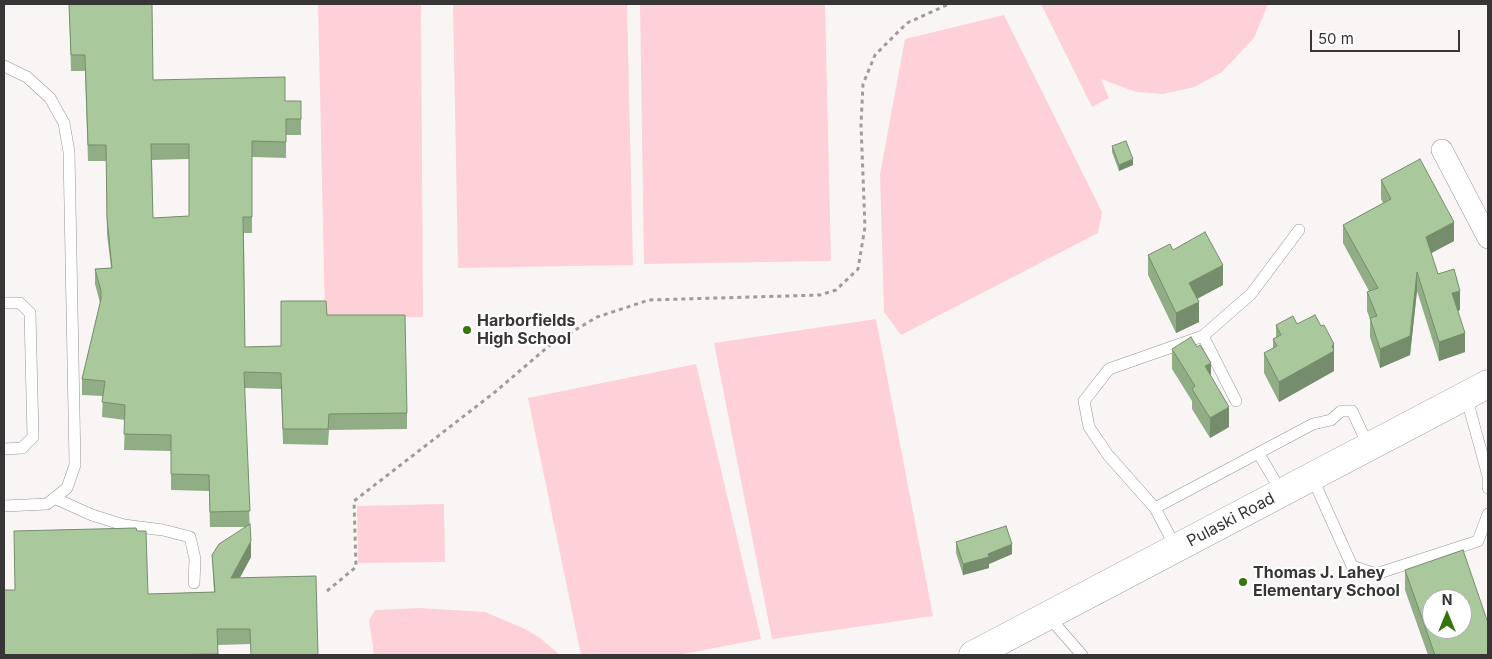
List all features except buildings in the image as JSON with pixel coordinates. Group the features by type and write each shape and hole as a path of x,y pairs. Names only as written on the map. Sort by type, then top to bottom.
{"main road":[{"name":"Pulaski Road","path":"973,655 1477,390"}],"street":[{"path":"1442,150 1488,238"}],"lane":[{"path":"4,66 27,77 50,98 64,123 69,152 75,465 67,488 47,504 4,506"},
{"path":"1176,548 1155,508 1108,456 1089,428 1084,401 1109,369 1203,336 1251,294 1299,230"},
{"path":"4,303 20,303 30,313 33,437 22,448 4,449"},
{"path":"1203,336 1236,400"},
{"path":"1477,390 1488,488"},
{"path":"1155,508 1313,424 1331,420 1341,411 1352,410 1369,447"},
{"path":"1259,454 1282,493"},
{"path":"1312,477 1352,566 1376,574 1478,541 1488,514"},
{"path":"54,498 92,515 124,525 163,530 190,537 195,559 194,583"},
{"path":"1048,616 1082,655"}],"path":[{"path":"327,591 356,567 354,501 495,392 550,345 598,317 649,300 820,295 836,290 858,269 864,227 860,125 863,84 875,55 907,23 949,4"}],"shaded area":[{"path":"318,4 421,4 423,317 325,317"},
{"path":"453,4 627,4 633,265 458,268"},
{"path":"640,4 825,4 831,261 644,264"},
{"path":"1041,4 1268,4 1254,38 1222,72 1194,87 1163,94 1136,92 1101,79 1109,98 1092,107"},
{"path":"1004,15 1102,212 1098,233 901,335 884,312 880,174 905,39"},
{"path":"876,319 933,616 772,639 714,343"},
{"path":"696,364 761,639 678,655 581,655 528,398"},
{"path":"444,504 445,562 358,563 357,506"},
{"path":"420,608 485,612 539,637 560,655 374,655 369,620 375,610"}],"place":[{"name":"Harborfields High School","path":"467,330"},
{"name":"Thomas J. Lahey Elementary School","path":"1243,582"}]}
